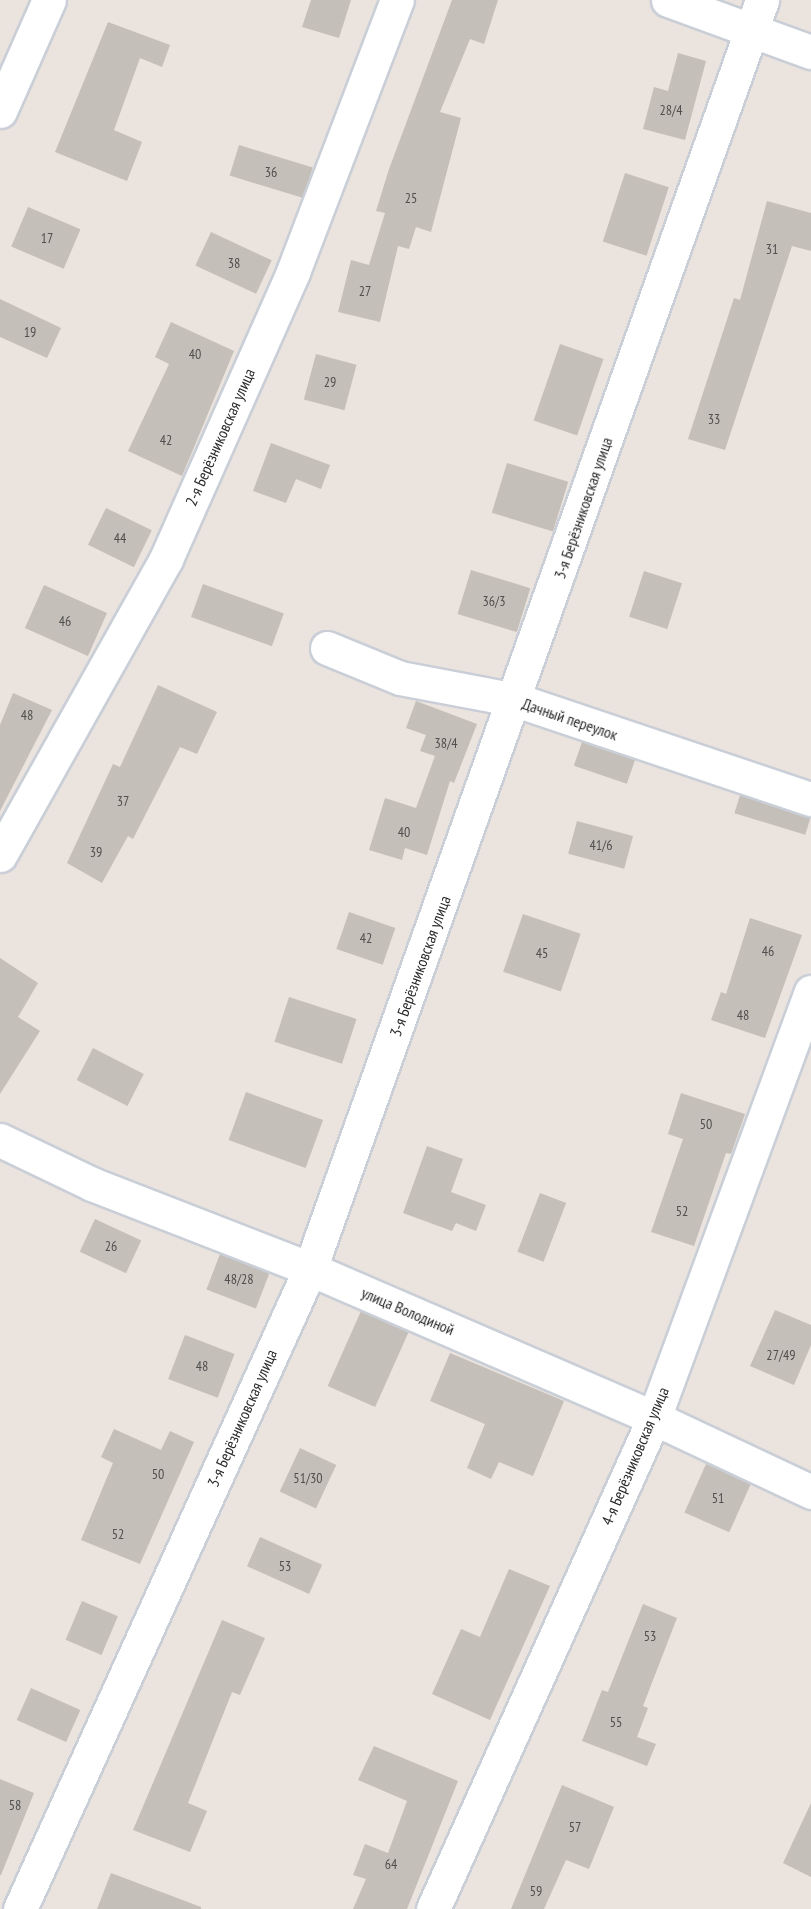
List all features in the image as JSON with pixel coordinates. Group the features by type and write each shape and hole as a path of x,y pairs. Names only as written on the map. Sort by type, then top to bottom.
{"street":[{"path":"0,111 49,0"},
{"path":"668,0 757,14 811,52"},
{"name":"2-я Берёзниковская улица","path":"0,855 166,558 293,273 389,2"},
{"name":"3-я Берёзниковская улица","path":"20,1909 310,1269 516,700 757,14"},
{"name":"Дачный переулок","path":"327,648 400,678 516,700 811,800"},
{"name":"4-я Берёзниковская улица","path":"433,1909 654,1418 811,992"},
{"name":"улица Володиной","path":"0,1140 92,1184 310,1269 654,1418 811,1492"}],"building":[{"path":"311,0 351,0 339,38 302,27"},
{"path":"452,0 498,0 484,44 470,39 440,112 461,118 431,232 416,227 409,249 398,246 380,322 338,312 351,260 369,265 385,213 376,211 389,169"},
{"path":"108,22 170,45 162,67 140,58 114,130 142,142 127,181 55,152"},
{"path":"678,53 706,61 685,140 643,129 654,87 668,91"},
{"path":"239,145 313,168 303,198 230,176"},
{"path":"625,173 669,187 646,256 603,241"},
{"path":"767,201 811,213 811,251 792,246 725,450 688,439 734,298 740,300"},
{"path":"28,207 80,229 64,269 11,247"},
{"path":"211,232 272,260 256,294 195,266"},
{"path":"0,299 61,328 47,358 0,337"},
{"path":"171,322 234,351 182,476 128,451 169,364 155,357"},
{"path":"560,344 603,359 577,436 534,421"},
{"path":"316,354 357,365 344,410 304,399"},
{"path":"271,443 330,465 321,489 296,479 286,503 253,491"},
{"path":"507,463 568,482 553,531 492,513"},
{"path":"106,508 152,530 134,567 88,545"},
{"path":"471,570 530,588 517,632 458,614"},
{"path":"644,571 682,583 667,629 629,617"},
{"path":"203,584 284,613 272,646 191,617"},
{"path":"44,585 107,613 88,656 25,628"},
{"path":"158,685 217,712 197,754 180,747 133,839 128,836 102,883 67,863 113,764 120,767"},
{"path":"13,693 52,710 0,811 0,725"},
{"path":"416,701 477,724 454,783 450,781 427,855 405,848 402,860 369,850 385,798 416,808 435,756 420,751 426,735 406,728"},
{"path":"582,742 635,760 627,784 574,766"},
{"path":"740,795 811,817 805,835 734,813"},
{"path":"577,821 633,836 624,869 568,854"},
{"path":"349,912 395,928 383,965 336,949"},
{"path":"523,914 581,934 561,992 503,972"},
{"path":"750,918 802,935 765,1038 711,1020 721,992 726,994"},
{"path":"0,958 38,983 18,1017 40,1031 0,1094"},
{"path":"289,997 357,1019 342,1064 274,1042"},
{"path":"93,1048 144,1074 127,1106 77,1080"},
{"path":"246,1092 323,1120 306,1168 229,1140"},
{"path":"681,1093 745,1114 731,1154 726,1153 694,1246 651,1232 683,1139 668,1134"},
{"path":"427,1146 463,1159 451,1192 486,1205 476,1231 456,1223 452,1231 403,1213"},
{"path":"540,1193 566,1203 544,1262 517,1252"},
{"path":"95,1219 141,1241 126,1273 80,1252"},
{"path":"220,1254 269,1273 256,1308 206,1289"},
{"path":"775,1310 811,1325 811,1345 794,1385 750,1366"},
{"path":"361,1311 409,1332 375,1407 328,1386"},
{"path":"185,1335 234,1354 218,1398 168,1379"},
{"path":"450,1353 564,1401 533,1476 499,1462 491,1479 467,1468 485,1424 430,1401"},
{"path":"114,1429 161,1450 170,1431 194,1442 140,1564 81,1540 113,1463 101,1457"},
{"path":"300,1448 336,1465 316,1508 280,1492"},
{"path":"706,1464 751,1484 729,1532 684,1512"},
{"path":"260,1537 322,1565 309,1594 247,1566"},
{"path":"509,1569 550,1586 490,1720 432,1694 461,1629 480,1637"},
{"path":"82,1601 118,1616 101,1655 66,1640"},
{"path":"643,1604 677,1618 643,1706 648,1708 637,1737 656,1744 647,1766 582,1741 602,1690 608,1692"},
{"path":"222,1620 265,1638 240,1695 232,1692 188,1803 207,1811 190,1852 133,1830"},
{"path":"31,1688 80,1710 66,1742 17,1720"},
{"path":"374,1746 458,1781 407,1909 353,1909 366,1879 353,1875 365,1844 388,1853 407,1801 358,1780"},
{"path":"0,1779 34,1793 1,1875 0,1875"},
{"path":"562,1785 614,1807 589,1869 566,1860 544,1909 511,1909"},
{"path":"811,1803 811,1877 783,1863"},
{"path":"111,1873 201,1907 201,1909 97,1909"}]}
